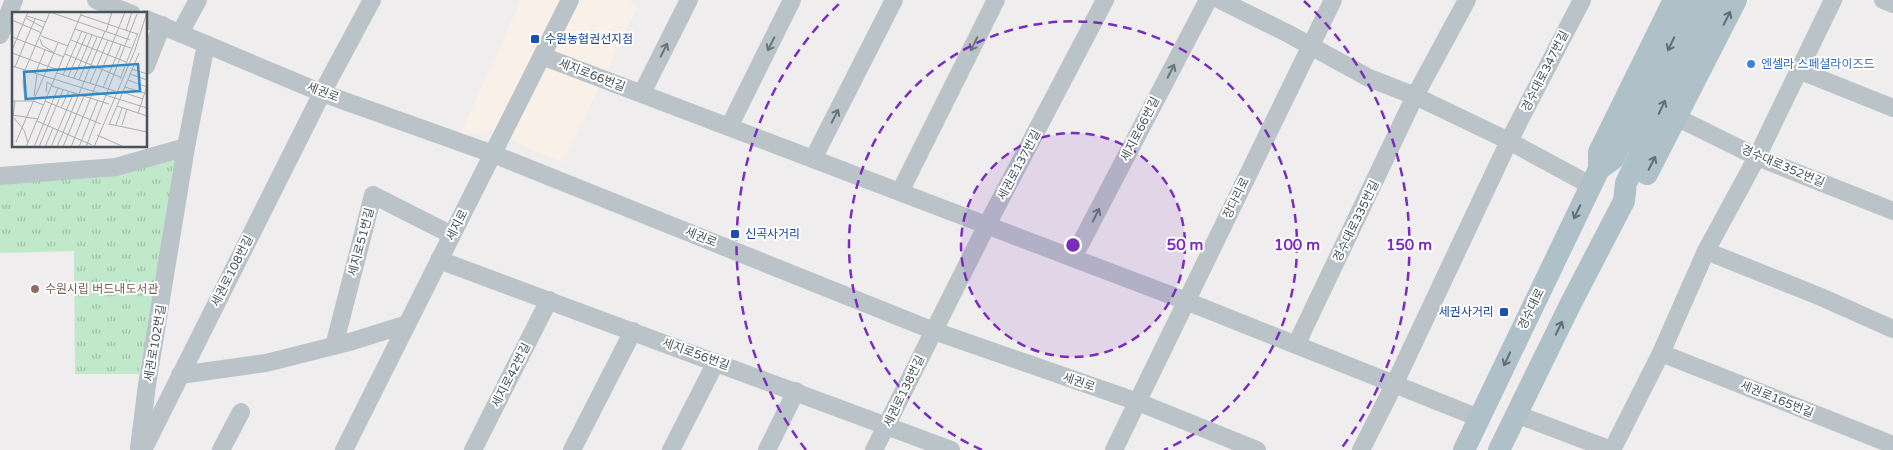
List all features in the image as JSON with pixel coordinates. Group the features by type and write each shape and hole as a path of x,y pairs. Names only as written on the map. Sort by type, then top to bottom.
{"main road":[{"name":"경수대로","path":"1464,450 1594,177 1599,152 1674,0"},
{"name":"경수대로","path":"1594,177 1613,159 1693,0"},
{"path":"1499,450 1624,200 1626,183 1714,0"},
{"path":"1624,200 1639,190 1736,0"}],"street":[{"path":"0,35 14,0"},
{"path":"96,0 127,12"},
{"path":"180,33 198,0"},
{"name":"세권로108번길","path":"143,450 322,92 372,0"},
{"name":"세지로66번길","path":"642,94 689,0"},
{"path":"729,127 792,0"},
{"path":"813,159 894,0"},
{"path":"900,192 996,0"},
{"name":"세권로137번길","path":"934,331 987,225 1105,0"},
{"name":"세지로66번길","path":"1073,258 1208,0"},
{"path":"1220,0 1370,78 1415,96 1509,141 1594,177"},
{"name":"장다리로","path":"1114,450 1333,0"},
{"path":"1415,96 1467,0"},
{"name":"경수대로347번길","path":"1509,141 1582,0"},
{"path":"1516,414 1612,450 1661,353 1706,252 1757,157 1833,0"},
{"path":"1883,0 1893,4"},
{"name":"세지로","path":"344,450 542,56 565,2"},
{"path":"148,55 154,22"},
{"name":"세권로","path":"154,22 322,92 493,154 934,331 1138,402 1258,450"},
{"name":"세권로102번길","path":"139,450 147,385 186,147 206,44"},
{"name":"세지로66번길","path":"542,56 1186,301"},
{"path":"1798,70 1893,108"},
{"name":"경수대로335번길","path":"1296,346 1415,96"},
{"name":"경수대로352번길","path":"1676,117 1757,157 1893,211"},
{"path":"1360,450 1394,385 1509,141"},
{"path":"0,176 116,167 142,153 186,147"},
{"name":"세지로51번길","path":"334,346 373,195 452,235"},
{"path":"1706,252 1821,297 1893,329"},
{"name":"세지로56번길","path":"440,260 951,450"},
{"name":"세지로42번길","path":"473,450 548,300"},
{"path":"1186,301 1479,418"},
{"path":"180,376 266,364 407,324"},
{"path":"572,450 633,331"},
{"name":"세권로138번길","path":"874,450 934,331"},
{"name":"세권로165번길","path":"1661,353 1893,445"},
{"path":"671,450 716,362"},
{"path":"767,450 796,391"},
{"path":"220,450 241,412"}],"shaded area":[{"path":"521,0 631,0 630,2 638,6 563,162 530,149 493,130 459,137"}],"green space":[{"path":"182,154 139,374 75,374 74,251 0,253 0,180"}],"place":[{"name":"수원농협권선지점","path":"535,39"},
{"name":"엔셀라 스페셜라이즈드","path":"1751,64"},
{"name":"신곡사거리","path":"735,234"},
{"name":"수원시립 버드내도서관","path":"35,289"},
{"name":"세권사거리","path":"1504,312"}]}
